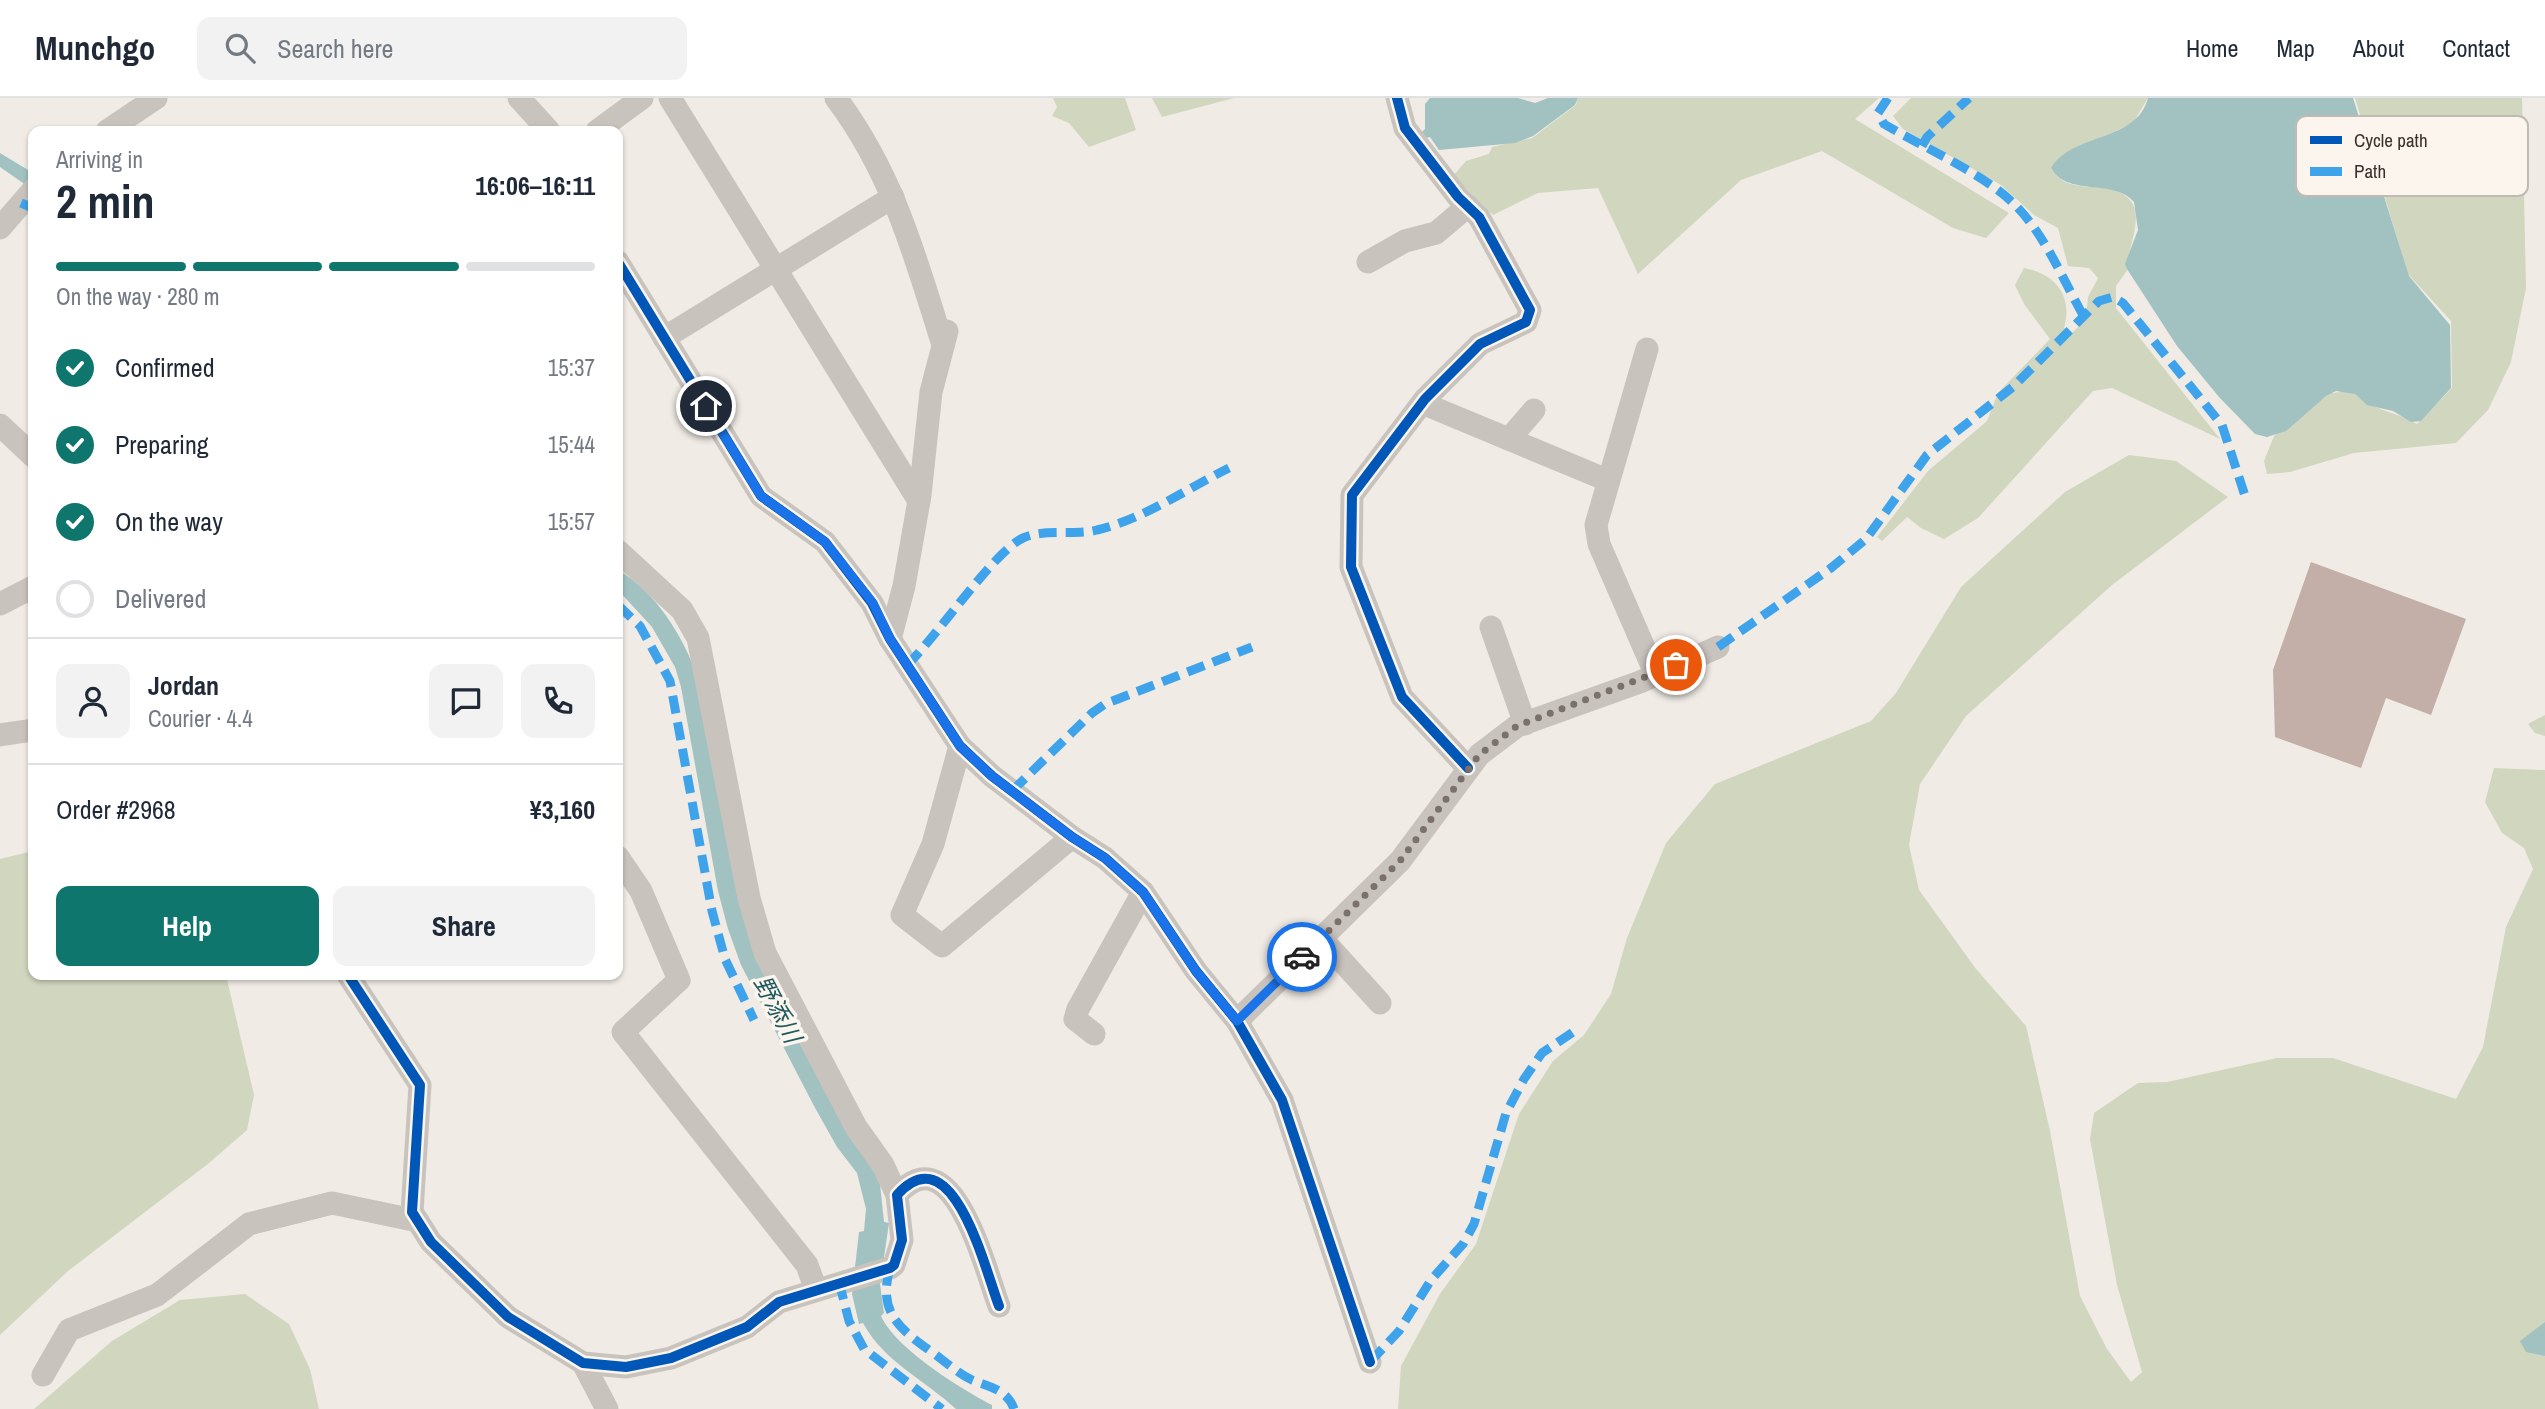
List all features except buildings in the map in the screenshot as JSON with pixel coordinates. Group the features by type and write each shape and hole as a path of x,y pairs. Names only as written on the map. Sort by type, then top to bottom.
{"street":[{"path":"114,126 156,98"},
{"path":"519,98 545,126"},
{"path":"604,126 642,98"},
{"path":"670,98 919,501"},
{"path":"835,98 874,157 902,215 945,338 932,391 919,501 904,586 890,639"},
{"path":"1397,98 1405,128 1479,217 1530,310 1526,322 1480,344 1422,403 1352,495 1351,567 1402,697 1468,768"},
{"path":"0,228 28,196"},
{"path":"664,338 893,197"},
{"path":"1368,262 1405,241 1436,233 1468,206"},
{"path":"623,270 761,496 825,542 873,603 890,639 960,746 992,776 1072,837 1105,858 1143,892 1196,971 1237,1021 1282,1100 1370,1362"},
{"path":"1647,349 1595,525 1599,544 1656,675"},
{"path":"1422,403 1608,480"},
{"path":"1509,439 1534,410"},
{"path":"0,425 28,451"},
{"path":"351,980 420,1085 412,1212 431,1242 508,1317 583,1363 626,1367 671,1358 747,1327 779,1301 894,1265 902,1240 897,1195 883,1165 856,1127 765,953 749,898 698,638 682,610 623,556"},
{"path":"0,604 28,590"},
{"path":"1491,627 1525,724"},
{"path":"1237,1021 1400,861 1479,755 1525,724 1656,675 1718,647"},
{"path":"0,735 28,731"},
{"path":"960,746 933,844 902,915 942,946 1072,837"},
{"path":"623,865 640,891 678,980 623,1032 807,1265 816,1290"},
{"path":"1094,1034 1075,1019 1078,1009 1143,892"},
{"path":"1321,938 1380,1003"},
{"path":"897,1195 908,1182 926,1178 943,1184 952,1192 960,1201 999,1306"},
{"path":"43,1375 69,1330 157,1295 249,1224 332,1203 418,1221"},
{"path":"583,1363 607,1409"}],"green space":[{"path":"1053,98 1125,98 1136,130 1089,147 1069,123 1052,116 1057,107"},
{"path":"1152,98 1234,98 1162,117"},
{"path":"1578,98 1879,98 1855,119 2009,213 1986,238 1953,228 1822,151 1741,180 1638,274 1598,188 1538,193 1493,215 1453,176 1466,161 1489,154 1492,147 1532,138 1576,105"},
{"path":"1911,98 2148,98 2133,123 2059,158 2051,169 2065,182 2112,190 2130,200 2136,218 2135,228 2128,269 2116,286 2116,308 2220,439 2112,388 2093,391 1978,518 1944,539 1921,528 1907,517 1882,541 1877,537 1928,471 1987,421 1998,393 2050,339 2024,304 2015,285 2024,268 2045,275 2059,288 2066,306 2064,328 2071,334 2086,319 2088,297 2098,278 2089,268 2068,266 2058,228 2034,215 2001,185 1903,129 1893,116"},
{"path":"2355,98 2522,98 2522,116 2360,116"},
{"path":"2385,196 2524,196 2526,288 2511,362 2488,410 2456,443 2354,453 2290,472 2267,474 2264,461 2274,436 2327,394 2351,390 2366,402 2417,424 2452,388 2451,321 2408,274"},
{"path":"2129,455 2176,461 2228,497 2112,585 1966,716 1920,784 1909,845 1919,890 1976,969 2026,1026 2050,1131 2080,1296 2107,1349 2131,1382 2142,1372 2117,1285 2090,1139 2094,1113 2138,1083 2167,1082 2277,1058 2333,1058 2456,1099 2483,1047 2506,927 2533,869 2524,848 2502,833 2485,802 2494,768 2545,770 2545,1409 1398,1409 1401,1366 1440,1294 1476,1244 1519,1114 1553,1061 1584,1035 1611,994 1627,938 1666,843 1715,784 1871,721 1896,693 1961,587 2065,492"},
{"path":"2545,715 2545,736 2535,733 2528,724"},
{"path":"28,852 28,980 227,980 254,1095 247,1130 209,1163 68,1271 0,1335 0,859"},
{"path":"245,1294 289,1324 310,1369 319,1409 34,1409 112,1341 180,1300"}],"water":[{"path":"1430,98 1518,98 1535,103 1548,98 1578,98 1575,105 1533,136 1515,143 1439,150 1430,137 1411,142 1425,129 1425,104"},
{"path":"2148,98 2353,98 2359,116 2296,116 2296,196 2384,196 2409,276 2450,325 2451,388 2421,421 2411,422 2393,411 2367,405 2355,394 2336,391 2326,396 2286,431 2267,437 2255,434 2219,397 2177,346 2127,269 2125,264 2138,230 2134,202 2115,191 2067,182 2058,177 2051,168 2074,148 2118,130 2131,123"},
{"path":"0,153 28,170 28,187 0,167"},
{"name":"野添川","path":"623,573 656,602 691,660 697,675 735,881 880,1184 884,1222 889,1223 880,1284 884,1313 881,1316 914,1354 992,1405 992,1409 956,1409 893,1360 863,1323 859,1324 852,1294 859,1232 864,1231 866,1209 857,1173 837,1147 814,1106 741,965 718,891 681,687 675,667 652,627 623,595"},
{"path":"2545,1322 2545,1356 2526,1352 2520,1341"}],"marked path":[{"path":"1888,98 1878,113 1884,124 1985,181 2023,214 2052,256 2083,315"},
{"path":"1922,146 1927,137 1969,98"},
{"path":"21,203 28,206"},
{"path":"1718,647 1831,568 1866,539 1927,455 2014,386 2099,301 2113,297 2123,303 2222,425 2247,502"},
{"path":"907,665 997,559 1023,538 1041,533 1088,532 1114,525 1148,511 1229,468"},
{"path":"623,610 640,626 670,681 712,911 725,959 754,1020"},
{"path":"1012,791 1092,713 1105,704 1252,647"},
{"path":"1370,1362 1399,1331 1431,1280 1463,1244 1474,1224 1506,1113 1524,1079 1542,1053 1576,1030"},
{"path":"890,1268 887,1297 890,1309 903,1329 962,1375 1002,1393 1014,1409"},
{"path":"839,1282 849,1321 864,1349 942,1409"}],"cycle path":[{"path":"1397,98 1405,128 1458,197 1479,217 1530,310 1526,322 1480,344 1425,399 1352,495 1351,567 1402,697 1468,768"},
{"path":"623,270 761,496 825,542 872,603 890,639 960,746 992,776 1072,837 1105,858 1143,892 1196,971 1237,1021 1282,1100 1370,1362"},
{"path":"351,980 420,1085 412,1212 431,1242 508,1317 583,1363 626,1367 671,1358 747,1327 779,1302 890,1268 894,1265 902,1240 897,1195 917,1180 935,1181 950,1193 964,1213 999,1306"}],"way so far":[{"path":"1302,957 1400,861 1479,755 1517,726 1640,682 1676,665"}],"route":[{"path":"706,406 761,496 825,542 873,603 890,639 960,746 992,776 1072,837 1105,858 1143,892 1196,971 1237,1021 1302,957"}]}
